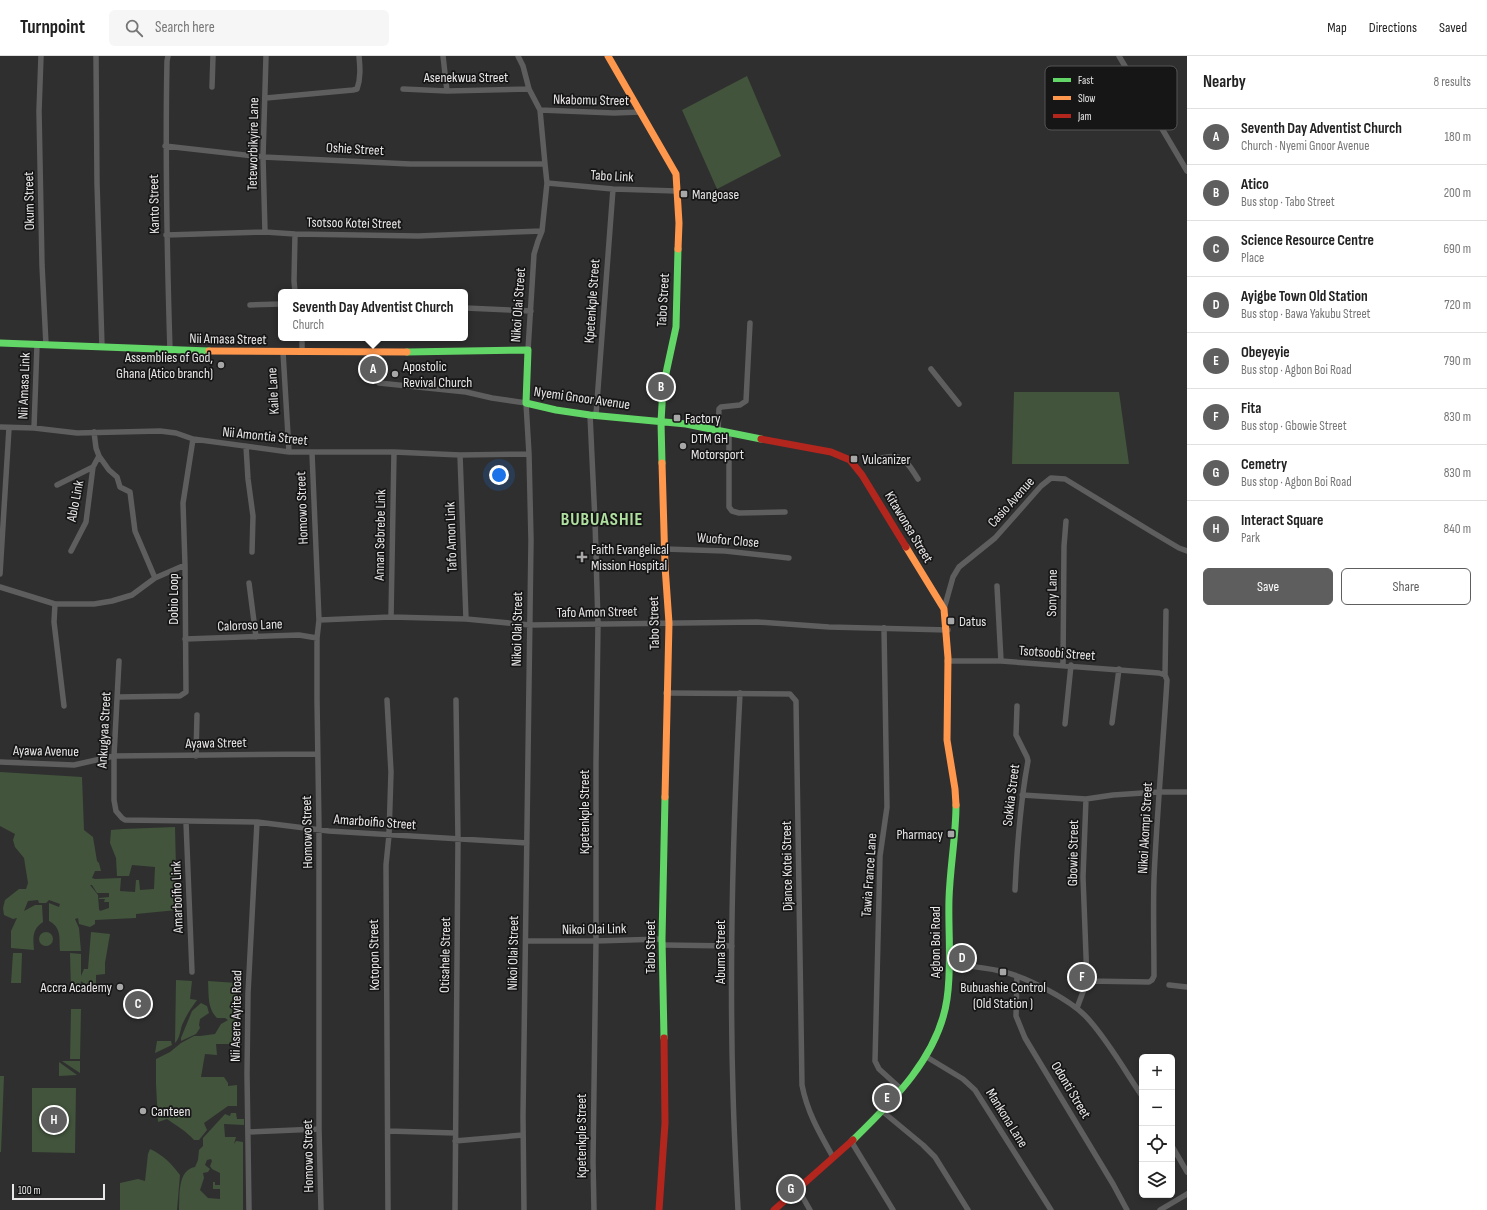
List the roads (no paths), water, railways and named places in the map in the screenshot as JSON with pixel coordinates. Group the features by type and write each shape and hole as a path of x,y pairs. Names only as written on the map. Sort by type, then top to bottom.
{"street":[{"name":"Okum Street","path":"40,56 39,111 42,257 46,345"},
{"path":"96,56 97,183 102,347"},
{"name":"Kanto Street","path":"168,56 165,146 170,351"},
{"path":"212,87 213,56"},
{"name":"Teteworbikyire Lane","path":"265,232 263,157 266,98 266,56"},
{"path":"266,98 357,89 359,82 359,56"},
{"path":"443,56 447,91"},
{"name":"Nikoi Olai Street","path":"518,56 523,66 529,89 540,110 546,183 542,231 534,254 526,403 531,540 523,1135 524,1210"},
{"name":"Tabo Street","path":"608,56 676,174 679,223 676,327 663,387 661,422 669,623 666,693 662,942 665,1123 659,1210"},
{"path":"1119,56 1125,66"},
{"name":"Asenekwua Street","path":"403,89 447,91 529,89"},
{"name":"Nkabomu Street","path":"540,110 608,113 641,112"},
{"path":"1163,130 1187,171"},
{"name":"Oshie Street","path":"165,146 263,157 410,164 545,164"},
{"name":"Tabo Link","path":"546,183 613,189 677,191"},
{"name":"Kpetenkple Street","path":"594,1210 593,1162 598,624 593,415 613,189"},
{"name":"Tsotsoo Kotei Street","path":"166,235 265,232 295,234 418,236 542,231"},
{"path":"295,234 295,289"},
{"path":"250,305 278,304"},
{"path":"468,308 531,311"},
{"path":"718,431 719,409 721,407 740,405 746,400 750,323"},
{"path":"302,341 302,352"},
{"name":"Nii Amasa Street","path":"0,343 170,351 417,352 528,350"},
{"name":"Nii Amasa Link","path":"34,428 37,345"},
{"name":"Kaile Lane","path":"283,352 289,452"},
{"path":"932,369 959,404"},
{"name":"Nyemi Gnoor Avenue","path":"379,383 466,392 556,410 593,415 686,424 831,452 850,460"},
{"name":"Nii Amontia Street","path":"0,428 34,428 77,433 160,431 176,433 193,439 289,452 394,452 460,455 529,454"},
{"path":"0,574 9,428"},
{"path":"94,432 96,448 99,456 109,470 117,477 120,487 130,492 135,531 155,578"},
{"path":"729,433 729,507 732,512 785,512"},
{"name":"Dobio Loop","path":"118,697 180,696 186,692 183,503 193,439"},
{"path":"246,446 248,479 253,516 252,552"},
{"name":"Annan Sebrebe Link","path":"391,617 394,452"},
{"name":"Homowo Street","path":"312,453 319,620 317,638 317,754 319,829 319,1129 321,1210"},
{"name":"Tafo Amon Link","path":"460,455 466,619"},
{"name":"Ablo Link","path":"71,551 86,522 93,467 99,456"},
{"path":"869,460 898,456 903,458 918,479"},
{"name":"Kitawonsa Street","path":"850,460 862,475 944,609"},
{"path":"57,485 93,467"},
{"name":"Casio Avenue","path":"944,609 953,577 959,567 995,538 1041,486 1051,478 1064,479 1179,548 1187,550"},
{"name":"Sony Lane","path":"1063,664 1064,546 1066,521"},
{"name":"Wuofor Close","path":"665,549 725,551 789,558"},
{"path":"0,587 55,604 94,604 112,601 132,595 155,578 185,565"},
{"path":"249,583 256,637"},
{"path":"997,586 1001,661"},
{"path":"55,604 54,622 64,706"},
{"name":"Agbon Boi Road","path":"774,1210 798,1190 882,1111 901,1089 925,1056 940,1028 949,978 948,901 956,811 956,795 949,760 947,739 948,630 944,609"},
{"name":"Nikoi Akompi Street","path":"1087,981 1149,982 1154,976 1154,879 1158,792 1163,755 1167,688 1167,680 1165,675 1166,611"},
{"name":"Tafo Amon Street","path":"319,620 391,617 466,619 530,625 757,622 829,627 948,630"},
{"name":"Tawia France Lane","path":"884,628 888,807 880,856 875,1061 879,1068 901,1089"},
{"name":"Caloroso Lane","path":"184,639 299,635 317,638"},
{"name":"Ankugyaa Street","path":"114,800 114,756 120,661"},
{"name":"Tsotsoobi Street","path":"947,661 1001,661 1063,664 1119,670 1159,672 1165,675"},
{"path":"1065,724 1071,665"},
{"path":"1112,723 1119,670"},
{"name":"Djance Kotei Street","path":"666,693 790,694 795,698 797,704 802,1085 804,1101 812,1120 833,1157"},
{"name":"Abuma Street","path":"738,1210 733,1092 732,946 734,803 740,693"},
{"name":"Kotopon Street","path":"388,700 391,772 389,835 386,866 388,1210"},
{"name":"Otisahele Street","path":"455,1210 458,840 456,700"},
{"name":"Sokkia Street","path":"1015,890 1022,795 1028,761 1016,736 1017,706"},
{"path":"196,756 197,715"},
{"name":"Ayawa Street","path":"114,756 317,754"},
{"name":"Ayawa Avenue","path":"0,762 74,765 114,756"},
{"path":"1022,795 1086,799 1113,795 1187,792"},
{"name":"Gbowie Street","path":"1077,1008 1087,981 1083,877 1086,799"},
{"name":"Amarboifio Street","path":"114,800 116,811 122,818 128,821 257,822 389,835 527,843"},
{"name":"Amarboifio Link","path":"186,822 192,972"},
{"name":"Nii Asere Ayite Road","path":"249,1210 248,994 257,822"},
{"name":"Nikoi Olai Link","path":"526,941 662,942 732,946"},
{"path":"949,964 1001,971 1054,993 1077,1008 1096,1028 1139,1092"},
{"name":"Odonti Street","path":"1017,977 1016,1016 1025,1038 1127,1210"},
{"path":"1169,985 1187,987"},
{"name":"Mankona Lane","path":"925,1056 963,1079 975,1090 1051,1210"},
{"path":"882,1111 923,1145 934,1157 968,1210"},
{"path":"248,1132 319,1129"},
{"path":"388,1131 455,1133"},
{"path":"456,1141 523,1135"},
{"path":"851,1140 893,1210"},
{"path":"1175,1151 1187,1172"},
{"path":"798,1190 810,1210"},
{"path":"1160,1210 1187,1194"}],"place":[{"name":"Mangoase","path":"684,194"},
{"name":"Assemblies of God, Ghana (Atico branch)","path":"221,365"},
{"name":"Seventh Day Adventist Church","path":"373,369"},
{"name":"Apostolic Revival Church","path":"395,374"},
{"name":"Atico","path":"661,387"},
{"name":"Factory","path":"677,418"},
{"name":"DTM GH Motorsport","path":"683,446"},
{"name":"Vulcanizer","path":"854,459"},
{"name":"Faith Evangelical Mission Hospital","path":"582,557"},
{"name":"Datus","path":"951,621"},
{"name":"Pharmacy","path":"951,834"},
{"name":"Ayigbe Town Old Station","path":"962,958"},
{"name":"Bubuashie Control (Old Station )","path":"1003,972"},
{"name":"Fita","path":"1082,977"},
{"name":"Accra Academy","path":"120,987"},
{"name":"Science Resource Centre","path":"138,1004"},
{"name":"Obeyeyie","path":"887,1098"},
{"name":"Canteen","path":"143,1111"},
{"name":"Interact Square","path":"54,1120"},
{"name":"Cemetry","path":"791,1189"}],"district":[{"name":"BUBUASHIE","path":"602,519"}]}
